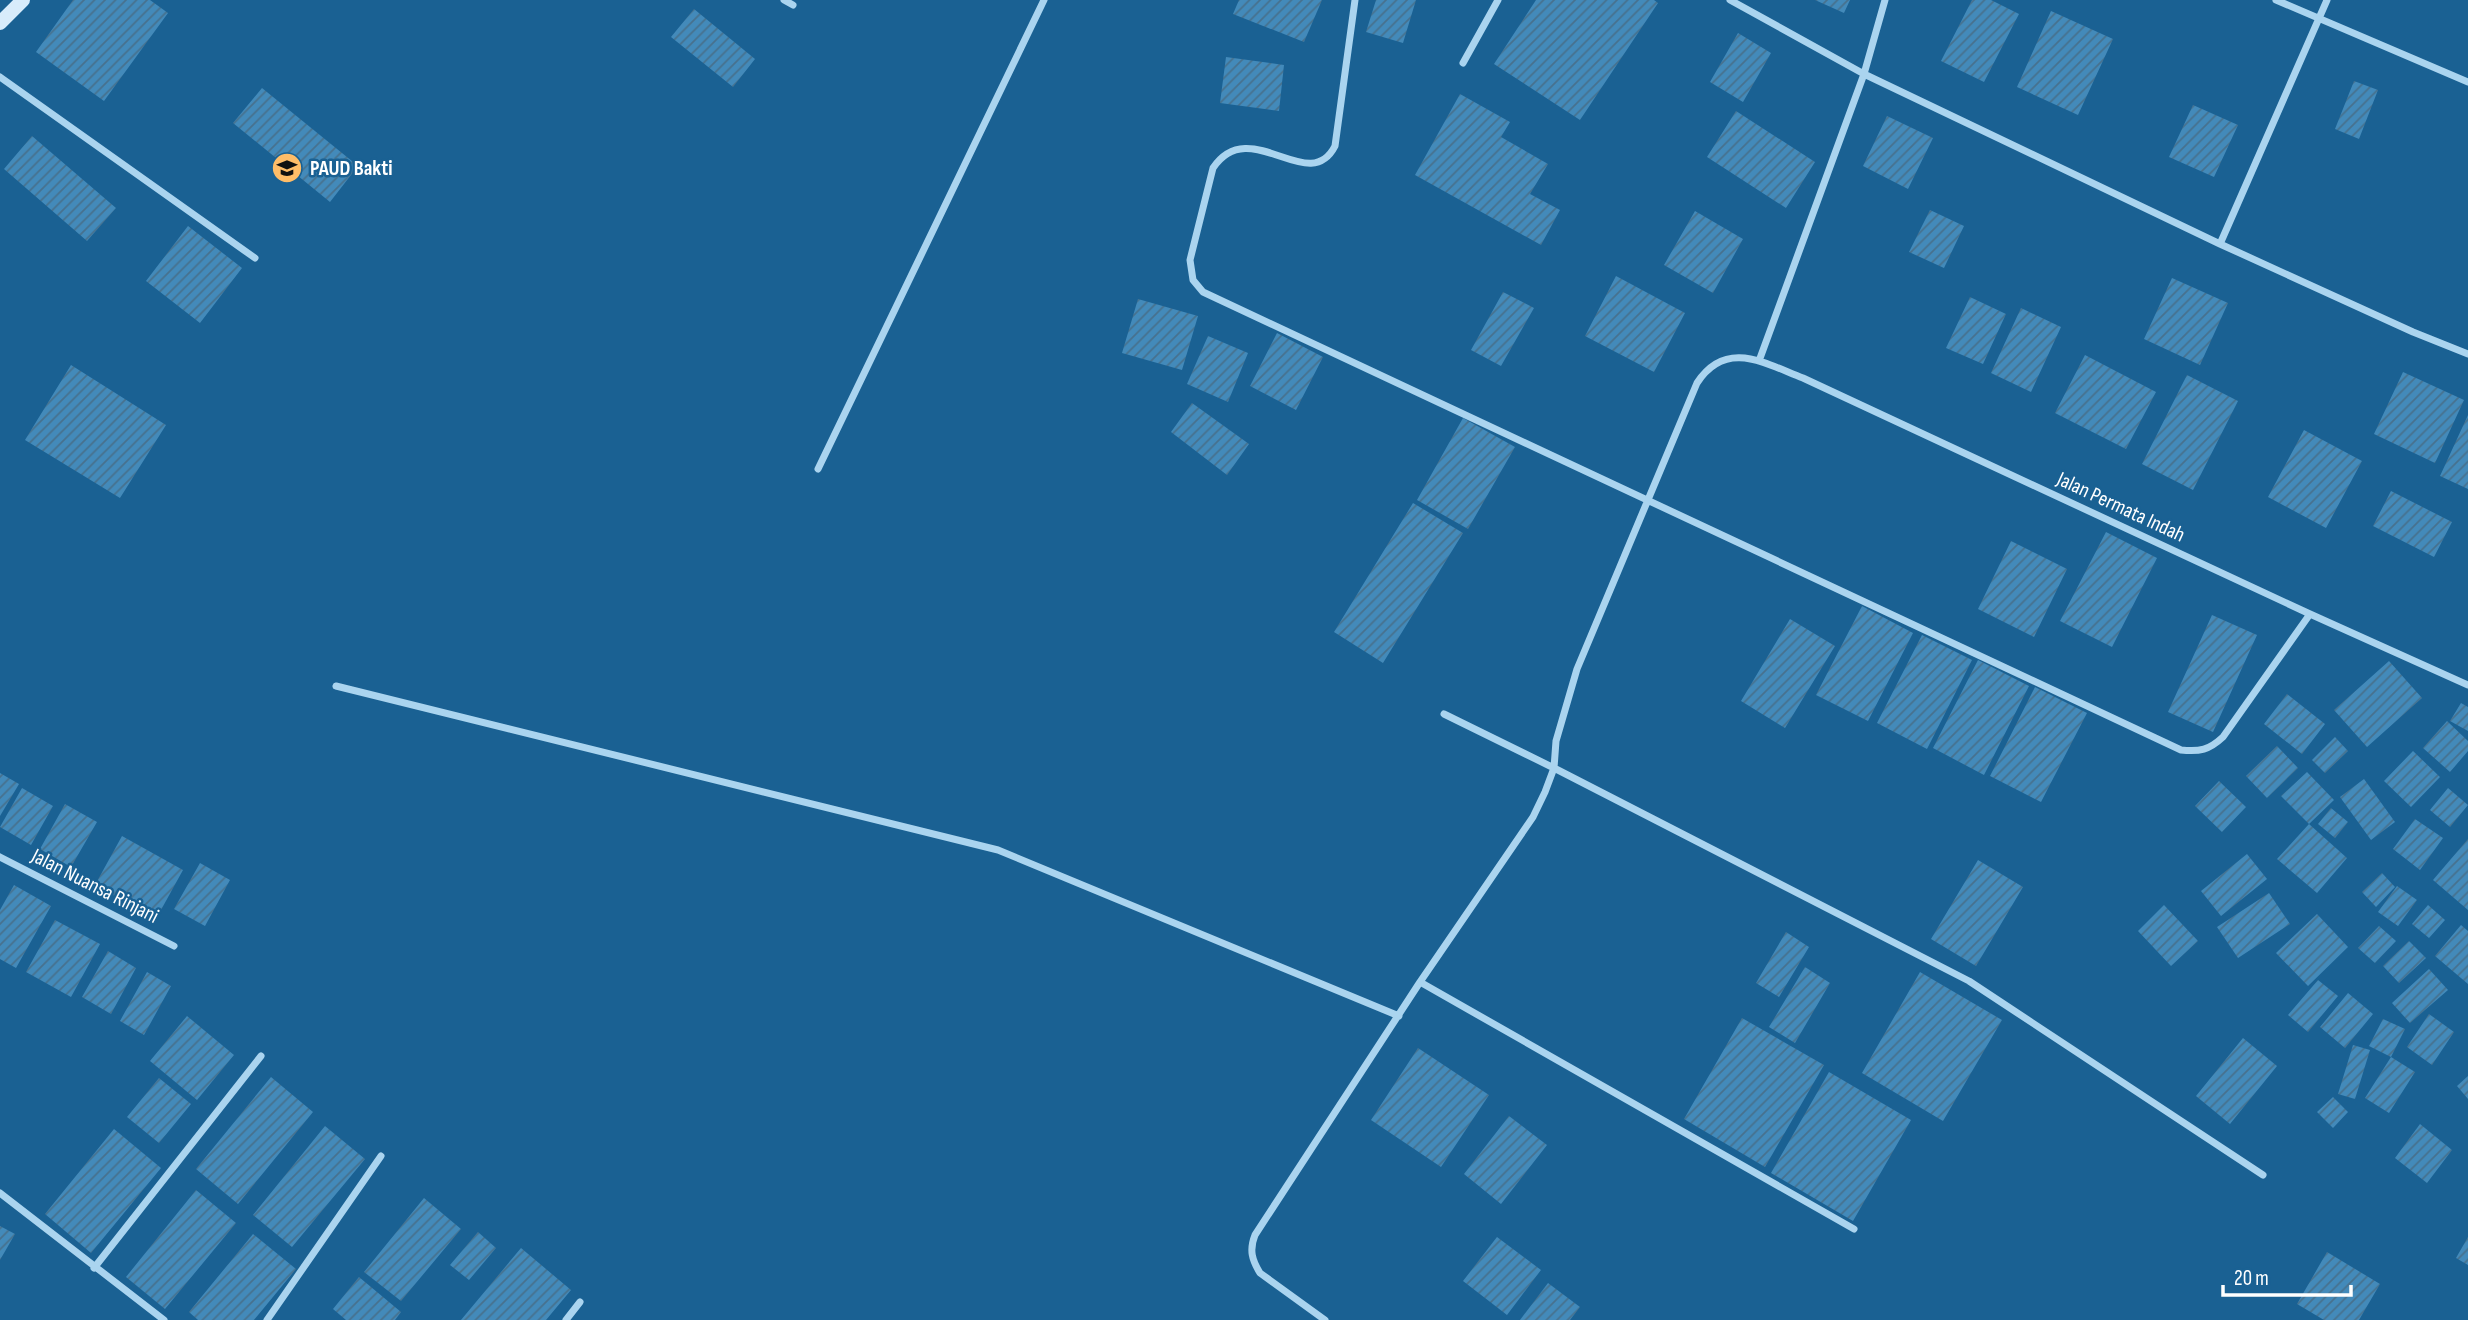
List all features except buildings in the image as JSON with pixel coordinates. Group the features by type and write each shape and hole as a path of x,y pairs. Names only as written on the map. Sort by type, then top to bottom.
{"street":[{"path":"0,23 23,0"},
{"path":"784,0 793,5"},
{"path":"818,470 1044,0"},
{"path":"1355,0 1335,146 1331,153 1321,162 1308,164 1252,148 1241,148 1219,158 1213,168 1190,260 1193,280 1208,294 2180,750 2198,752 2211,748 2224,737 2310,614"},
{"path":"1462,63 1498,0"},
{"path":"1730,0 1864,74 2220,244 2413,332 2468,354"},
{"path":"1759,361 1864,74 1885,0"},
{"path":"2276,0 2468,82"},
{"path":"2220,244 2327,0"},
{"path":"0,76 255,258"},
{"name":"Jalan Permata Indah","path":"1325,1320 1260,1273 1254,1264 1251,1246 1257,1230 1420,982 1533,817 1553,768 1556,741 1577,669 1647,499 1693,398 1697,383 1705,371 1717,362 1739,356 1803,378 2468,685"},
{"path":"336,686 998,850 1399,1016"},
{"path":"1444,714 1969,981 2263,1175"},
{"name":"Jalan Nuansa Rinjani","path":"0,857 174,946"},
{"path":"1420,982 1854,1229"},
{"path":"94,1268 261,1056"},
{"path":"267,1320 381,1156"},
{"path":"0,1194 164,1320"},
{"path":"566,1320 580,1302"}],"place":[{"name":"PAUD Bakti","path":"287,168"}]}
